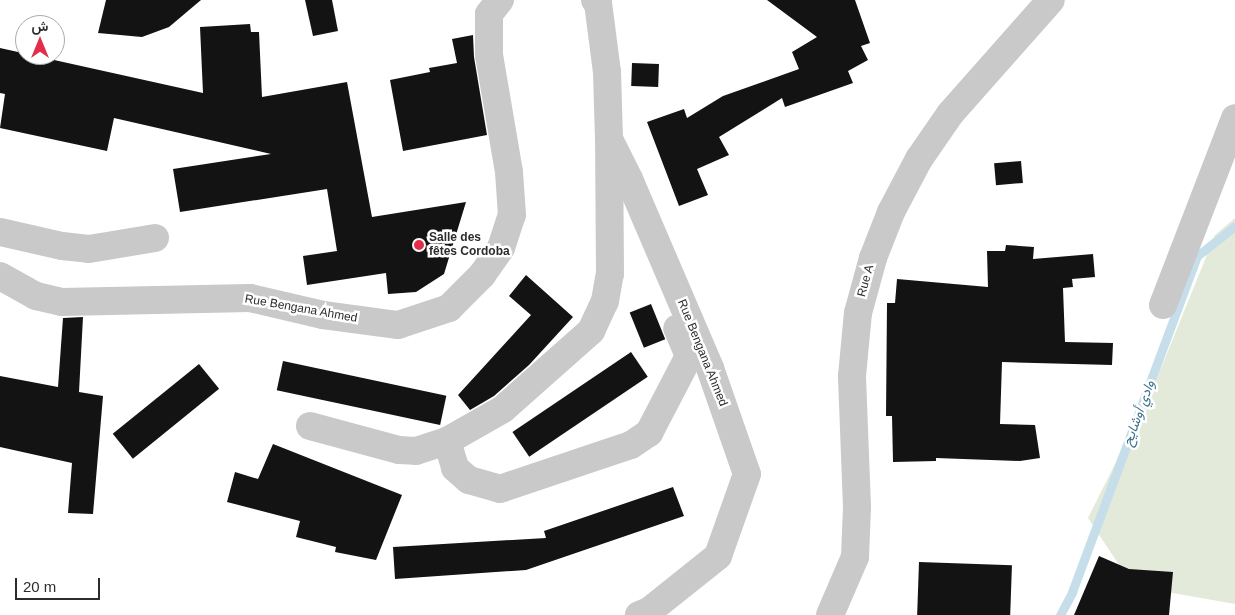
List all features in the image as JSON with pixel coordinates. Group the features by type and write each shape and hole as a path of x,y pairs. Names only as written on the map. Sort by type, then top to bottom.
{"street":[{"name":"Rue Bengana Ahmed","path":"0,276 36,296 62,302 250,298 323,315 398,325 449,308 482,275 501,248 512,215 509,172 488,55 489,14 500,0"},
{"name":"Rue Bengana Ahmed","path":"595,0 607,72 608,139 629,179 710,368 747,474 718,556 649,611 639,615"},
{"name":"Rue A","path":"830,615 855,557 857,507 852,376 858,313 872,258 891,212 919,159 950,114 1051,0"},
{"path":"1164,305 1235,118"},
{"path":"310,426 399,450 416,451 447,441 502,409 592,331 605,301 610,274 608,139"},
{"path":"0,232 62,246 88,249 155,238"},
{"path":"447,441 456,468 469,480 500,488 631,445 649,433 689,356 645,251"}],"green space":[{"path":"1235,218 1235,604 1133,586 1088,518 1153,388 1215,235"}],"building":[{"path":"106,0 201,0 169,27 142,37 98,33"},
{"path":"305,0 332,0 338,31 313,36"},
{"path":"767,0 855,0 870,43 861,46 868,60 848,71 853,83 785,107 782,98 719,137 729,155 697,169 708,195 679,206 647,122 684,109 687,118 723,96 799,69 792,52 817,37"},
{"path":"250,24 251,32 259,32 262,97 347,82 372,217 466,202 444,274 416,292 388,294 386,273 307,285 303,256 337,251 327,189 180,212 173,169 271,154 114,118 107,151 0,128 5,94 0,93 0,48 15,51 15,65 65,65 65,62 203,93 200,27"},
{"path":"473,35 474,57 487,135 403,151 390,80 430,72 429,68 457,63 452,39"},
{"path":"632,63 659,64 658,87 631,86"},
{"path":"1021,161 1023,183 996,185 994,163"},
{"path":"1006,245 1034,247 1033,259 1093,254 1095,277 1072,279 1073,287 1063,288 1065,342 1113,343 1112,365 1002,362 1000,424 1035,425 1040,458 1020,461 936,458 936,461 893,462 892,416 886,416 887,303 895,303 897,279 988,287 987,251 1005,251"},
{"path":"526,275 573,317 529,365 494,396 470,410 458,395 531,315 509,296"},
{"path":"651,304 665,339 644,348 630,313"},
{"path":"83,317 79,392 103,396 93,514 68,513 72,463 0,447 0,376 58,387 63,318"},
{"path":"631,352 648,377 529,457 512,432"},
{"path":"283,361 446,396 440,425 277,390"},
{"path":"199,364 219,389 133,459 113,434"},
{"path":"273,444 402,495 376,560 335,552 336,547 296,537 300,521 227,502 235,472 258,479"},
{"path":"673,487 684,516 526,570 395,579 393,547 546,538 544,531"},
{"path":"1099,556 1129,569 1173,572 1169,615 1074,615"},
{"path":"919,562 1012,565 1010,615 917,615"}],"waterway":[{"name":"وادي أوشايح","path":"1060,615 1072,592 1197,256 1235,226"}],"place":[{"name":"Salle des fêtes Cordoba","path":"419,245"}]}
